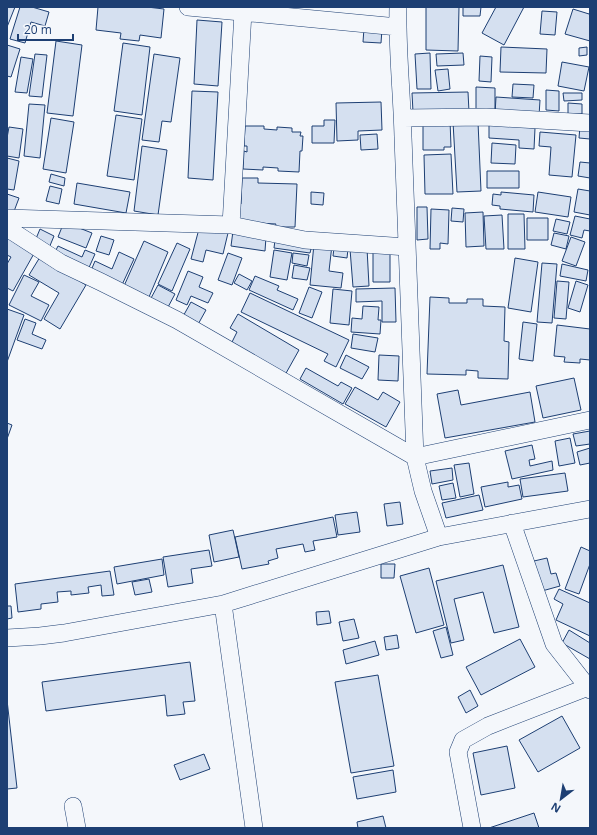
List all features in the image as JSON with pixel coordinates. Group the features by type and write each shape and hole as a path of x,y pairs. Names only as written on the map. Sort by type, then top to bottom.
{"street":[{"path":"188,7 398,27"},
{"path":"398,7 415,457 423,491 439,537"},
{"path":"231,225 243,12"},
{"path":"402,118 486,117 590,123"},
{"path":"7,218 231,225 305,240 407,247"},
{"path":"7,228 61,263 177,320 415,457 590,420"},
{"path":"7,638 64,633 223,604 439,537 590,509"},
{"path":"472,828 458,752 463,740 488,726 589,689 554,644 512,523"},
{"path":"223,604 254,828"},
{"path":"73,806 77,828"}],"building":[{"path":"7,7 15,7 7,27"},
{"path":"20,7 32,7 49,12 45,26 31,22 25,43 10,39"},
{"path":"98,7 147,7 164,9 161,38 140,35 139,41 120,39 121,33 96,30"},
{"path":"426,7 459,7 458,51 426,50"},
{"path":"463,7 481,7 480,16 463,16"},
{"path":"496,7 524,7 504,45 482,33"},
{"path":"573,9 589,14 590,12 590,41 565,34"},
{"path":"542,11 557,12 555,35 540,34"},
{"path":"197,20 222,22 218,86 194,84"},
{"path":"364,28 382,29 381,43 363,42"},
{"path":"56,41 82,45 73,116 47,113"},
{"path":"123,43 150,47 142,115 114,111"},
{"path":"7,45 20,49 11,77 7,76"},
{"path":"501,47 547,49 546,73 500,72"},
{"path":"587,47 587,55 579,56 579,48"},
{"path":"430,53 431,89 417,89 415,54"},
{"path":"463,53 464,65 437,66 436,54"},
{"path":"35,54 47,55 42,97 29,96"},
{"path":"154,54 180,58 171,122 162,121 159,142 142,140"},
{"path":"480,56 492,57 491,82 479,81"},
{"path":"21,57 33,59 27,93 15,92"},
{"path":"562,62 589,67 584,91 558,86"},
{"path":"448,69 450,89 438,91 435,70"},
{"path":"513,84 534,85 533,98 512,97"},
{"path":"476,87 495,88 495,110 476,109"},
{"path":"546,90 559,91 559,111 546,110"},
{"path":"192,91 218,92 213,180 188,178"},
{"path":"468,92 469,112 413,112 412,93"},
{"path":"563,93 582,93 582,100 564,101"},
{"path":"496,97 540,100 539,116 495,114"},
{"path":"381,102 382,130 358,131 358,140 337,141 336,103"},
{"path":"568,103 582,104 582,114 568,114"},
{"path":"29,104 45,105 40,158 24,156"},
{"path":"116,115 142,119 134,180 107,176"},
{"path":"51,118 74,122 66,173 43,169"},
{"path":"324,120 335,120 334,143 312,143 312,126 324,126"},
{"path":"423,120 450,120 451,147 444,147 444,150 423,150"},
{"path":"453,122 478,122 481,191 457,192"},
{"path":"489,124 535,128 534,149 519,148 519,140 489,138"},
{"path":"245,126 264,126 264,129 277,130 277,127 292,128 292,132 301,132 300,136 303,136 302,151 300,151 299,172 278,171 278,168 263,167 263,170 243,169 244,151 247,152 247,146 244,146"},
{"path":"580,126 590,127 590,139 579,138"},
{"path":"9,127 23,129 19,158 7,156 7,138"},
{"path":"540,132 576,135 572,177 549,175 551,147 539,146"},
{"path":"377,134 378,149 361,150 360,135"},
{"path":"492,143 516,145 515,164 491,163"},
{"path":"142,146 167,150 158,215 134,211"},
{"path":"451,154 453,194 425,194 424,155"},
{"path":"7,158 19,161 14,190 7,189"},
{"path":"580,162 590,163 590,178 578,176"},
{"path":"487,171 519,171 519,188 487,188"},
{"path":"51,174 65,178 64,186 49,182"},
{"path":"242,178 258,178 258,183 297,184 295,227 275,227 276,224 239,222"},
{"path":"77,183 130,192 126,213 74,204"},
{"path":"50,186 62,189 59,204 46,201"},
{"path":"578,189 590,191 590,215 574,212"},
{"path":"311,192 324,193 323,205 311,204"},
{"path":"501,192 534,195 533,212 500,209 500,206 492,205 493,194 501,195"},
{"path":"538,192 571,197 568,217 535,212"},
{"path":"7,194 19,198 13,214 7,212"},
{"path":"417,207 427,207 428,239 417,240"},
{"path":"452,208 464,209 463,222 451,221"},
{"path":"431,209 449,210 448,244 440,243 440,249 430,249"},
{"path":"483,212 484,246 466,247 465,213"},
{"path":"508,214 524,214 525,249 508,249"},
{"path":"502,215 504,249 486,249 484,216"},
{"path":"575,216 590,219 590,231 584,230 582,238 570,235"},
{"path":"527,218 548,218 548,240 527,240"},
{"path":"556,219 570,222 567,234 553,231"},
{"path":"64,222 92,233 86,248 58,237"},
{"path":"200,225 228,233 223,254 206,250 203,262 191,259"},
{"path":"40,229 54,236 49,248 35,241"},
{"path":"233,231 266,237 265,251 231,246"},
{"path":"554,233 569,236 566,249 551,245"},
{"path":"7,234 36,250 13,291 7,288 7,264 11,257 7,255"},
{"path":"101,236 114,240 109,255 96,251"},
{"path":"571,237 585,242 576,266 562,261"},
{"path":"275,240 312,245 310,253 274,248"},
{"path":"144,241 168,252 149,297 124,286"},
{"path":"177,243 190,249 172,291 158,284"},
{"path":"314,244 332,245 329,271 343,273 341,288 310,285"},
{"path":"58,246 82,257 85,250 95,254 87,272 53,256"},
{"path":"334,248 348,249 347,258 333,256"},
{"path":"367,248 369,286 353,287 350,249"},
{"path":"373,249 390,249 390,282 373,282"},
{"path":"274,250 292,253 287,280 270,277"},
{"path":"119,252 134,259 121,287 90,273 95,261 112,269"},
{"path":"228,253 242,258 232,285 218,280"},
{"path":"293,253 309,255 307,266 292,263"},
{"path":"40,257 86,285 60,329 44,319 59,293 29,275"},
{"path":"515,258 538,262 531,312 508,308"},
{"path":"542,263 557,264 552,323 537,322"},
{"path":"562,264 588,270 586,281 560,276"},
{"path":"294,265 310,268 307,280 292,278"},
{"path":"188,271 203,277 199,287 213,293 208,303 191,296 187,305 176,300"},
{"path":"239,274 252,281 247,290 234,283"},
{"path":"24,275 39,282 31,296 49,305 41,321 9,305"},
{"path":"255,276 279,286 277,290 298,299 293,310 249,290"},
{"path":"557,281 569,282 566,319 554,318"},
{"path":"576,281 588,285 580,312 568,308"},
{"path":"158,285 175,294 167,309 150,300"},
{"path":"309,287 322,292 312,318 299,313"},
{"path":"395,288 396,322 382,322 382,301 356,302 356,289"},
{"path":"333,289 352,291 349,325 330,323"},
{"path":"250,293 349,340 336,367 324,361 328,354 241,312"},
{"path":"430,297 449,298 449,303 467,303 467,299 483,299 483,306 505,307 504,341 509,342 508,379 478,378 478,371 466,370 466,375 427,374"},
{"path":"191,302 206,310 196,328 181,320"},
{"path":"363,306 379,307 378,320 381,320 380,334 351,332 352,318 362,319"},
{"path":"7,309 24,315 7,362"},
{"path":"238,314 299,350 285,375 231,344 237,332 230,328"},
{"path":"25,319 36,323 32,334 46,340 42,349 17,340"},
{"path":"523,322 537,324 533,361 519,359"},
{"path":"557,325 590,329 590,360 580,359 580,363 564,362 565,357 554,356"},
{"path":"353,334 378,338 375,352 351,348"},
{"path":"346,355 369,367 362,379 340,368"},
{"path":"379,355 399,356 398,381 378,380"},
{"path":"306,368 338,386 341,382 352,388 343,404 300,379"},
{"path":"574,378 581,410 543,418 536,386"},
{"path":"355,387 378,400 383,392 400,402 386,427 345,404"},
{"path":"458,390 461,405 530,392 535,422 445,438 437,394"},
{"path":"7,423 12,425 7,439"},
{"path":"590,431 590,444 576,446 573,434"},
{"path":"570,438 575,463 559,466 555,441"},
{"path":"532,445 535,459 529,460 530,466 552,461 553,470 512,479 505,451"},
{"path":"590,448 590,463 580,465 577,452"},
{"path":"469,463 474,494 460,497 454,465"},
{"path":"452,468 453,480 432,484 430,471"},
{"path":"565,473 568,491 523,497 520,479"},
{"path":"508,482 508,487 519,485 522,499 485,507 481,487"},
{"path":"453,483 456,498 442,500 439,486"},
{"path":"479,495 483,510 446,518 442,503"},
{"path":"400,502 403,524 387,526 384,504"},
{"path":"357,512 360,532 338,535 335,515"},
{"path":"333,517 337,537 313,541 315,550 305,552 303,544 276,549 278,558 268,561 269,564 242,569 235,537"},
{"path":"233,530 239,557 214,562 209,535"},
{"path":"581,547 590,551 590,564 579,594 565,589"},
{"path":"209,550 212,566 191,569 193,583 168,587 163,557"},
{"path":"547,558 551,574 556,573 560,586 542,591 534,561"},
{"path":"162,559 164,575 117,584 114,567"},
{"path":"381,564 395,564 394,578 381,578"},
{"path":"503,565 519,627 494,633 483,592 454,599 464,640 451,643 436,581"},
{"path":"429,568 444,625 416,633 400,576"},
{"path":"110,571 114,595 102,596 101,585 88,587 89,593 71,595 71,591 57,592 58,602 41,604 41,609 18,612 15,584"},
{"path":"149,579 152,592 135,595 132,582"},
{"path":"559,589 590,603 590,636 556,620 563,604 554,599"},
{"path":"7,606 11,606 12,618 7,619"},
{"path":"329,611 331,623 317,625 316,612"},
{"path":"354,619 359,638 343,641 339,622"},
{"path":"446,627 453,655 441,658 433,631"},
{"path":"569,630 590,643 590,659 562,643"},
{"path":"397,635 399,648 386,650 384,637"},
{"path":"520,639 535,667 481,695 466,667"},
{"path":"375,641 379,655 346,664 343,650"},
{"path":"190,662 195,701 183,702 185,714 167,716 165,695 46,711 42,682"},
{"path":"378,675 394,766 351,773 335,682"},
{"path":"470,690 478,706 466,713 458,697"},
{"path":"7,700 17,788 7,789"},
{"path":"562,716 580,748 538,772 519,740"},
{"path":"507,746 515,788 481,795 473,753"},
{"path":"204,754 210,769 180,780 174,765"},
{"path":"393,770 396,792 357,799 353,777"},
{"path":"534,813 539,828 489,828"},
{"path":"383,816 386,828 358,828 357,822"}]}
